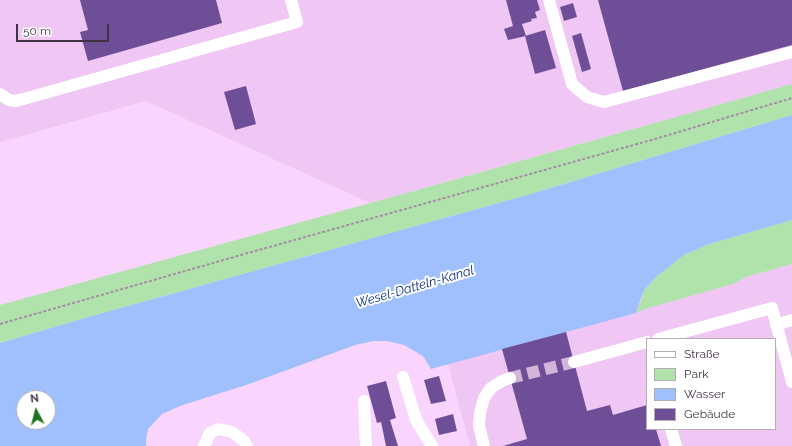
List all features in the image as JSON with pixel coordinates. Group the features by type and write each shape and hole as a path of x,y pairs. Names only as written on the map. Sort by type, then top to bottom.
{"lane":[{"path":"0,94 9,100 20,100 297,22 291,0"},
{"path":"549,0 572,84 587,97 604,102 792,52"},
{"path":"662,338 772,308 792,382"},
{"path":"776,324 792,320"},
{"path":"574,362 646,342"},
{"path":"403,378 416,420 432,446"},
{"path":"484,446 479,426 480,413 484,398 491,388 510,378"},
{"path":"364,400 366,446"},
{"path":"204,446 210,433 218,429 232,432 244,441 246,446"},
{"path":"672,430 676,446"}],"path":[{"path":"0,324 647,141 792,98"}],"shaded area":[{"path":"0,0 792,0 792,84 370,203 146,101 0,142"},
{"path":"792,264 792,446 470,446 448,364 636,313 645,309 733,284 746,277"}],"green space":[{"path":"792,84 792,115 531,194 0,343 0,305 414,191"},
{"path":"792,220 792,264 746,277 733,284 645,309 636,313 645,289 656,277 684,255 709,244"}],"water":[{"name":"Wesel-Datteln-Kanal","path":"792,115 792,220 709,244 684,255 656,277 645,289 636,313 431,369 423,356 404,345 387,341 374,341 355,345 249,384 180,406 162,414 148,429 146,446 0,446 0,343 531,194"}],"building":[{"path":"80,0 216,0 222,23 88,61 80,32 88,30"},
{"path":"506,0 537,0 540,10 535,12 537,18 531,19 532,21 522,24 526,36 508,40 504,29 513,26"},
{"path":"598,0 792,0 792,45 623,91"},
{"path":"573,3 577,17 564,21 560,7"},
{"path":"545,30 556,68 535,74 525,36"},
{"path":"581,33 591,69 582,72 572,36"},
{"path":"246,86 256,124 235,130 224,92"},
{"path":"566,332 587,411 610,405 613,415 646,405 646,430 656,430 661,446 503,446 527,439 502,349"},
{"path":"439,376 446,401 431,404 424,380"},
{"path":"386,381 396,418 390,420 398,446 386,446 381,422 377,423 367,386"},
{"path":"453,414 457,431 439,435 435,419"}],"tunnel":[{"path":"510,378 574,362"}]}
